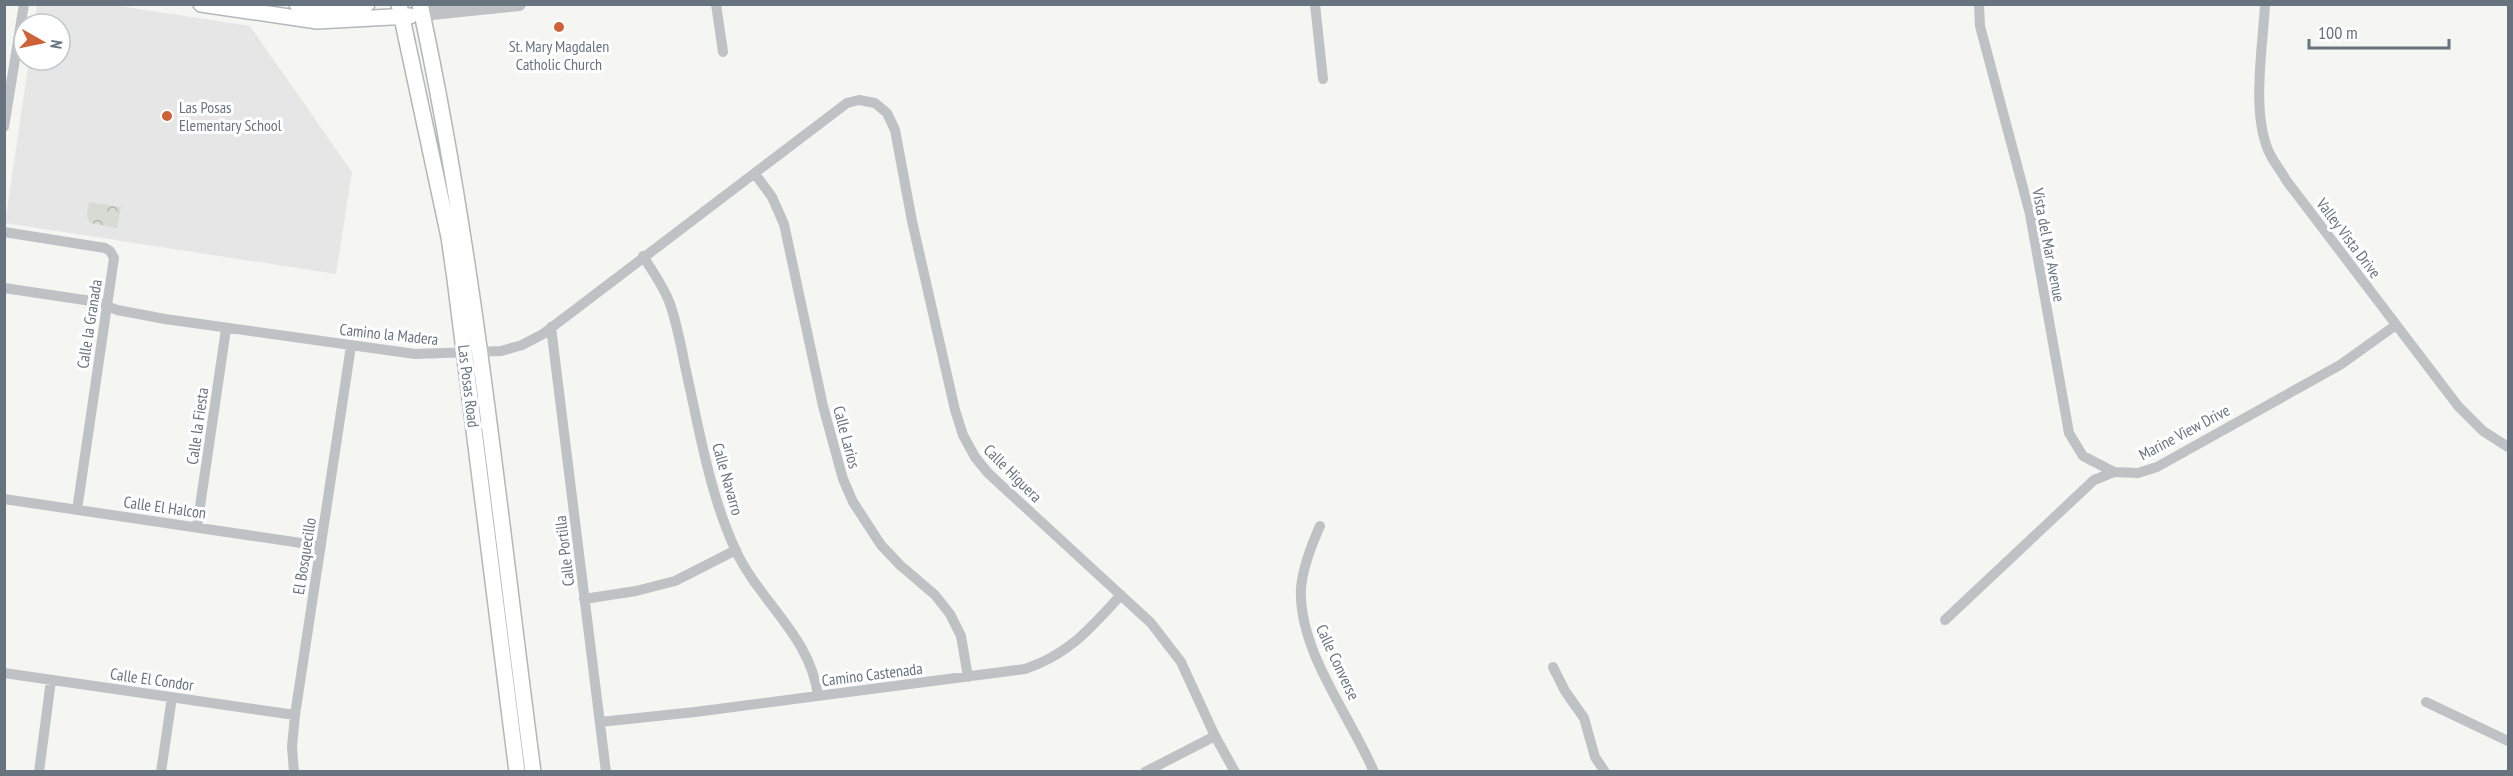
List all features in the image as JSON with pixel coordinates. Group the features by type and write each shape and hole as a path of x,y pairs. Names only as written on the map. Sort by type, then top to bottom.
{"main road":[{"path":"201,4 317,21 421,9"},
{"path":"297,4 331,6 367,4"},
{"name":"Las Posas Road","path":"421,9 455,186 517,771"},
{"name":"Las Posas Road","path":"400,10 472,353 533,771"}],"street":[{"path":"4,127 11,46 24,4"},
{"path":"421,9 519,4"},
{"path":"716,4 723,52"},
{"path":"1315,4 1323,79"},
{"name":"Vista del Mar Avenue","path":"1978,4 1980,26 2030,214 2069,433 2083,456 2114,472"},
{"name":"Valley Vista Drive","path":"2265,4 2261,106 2263,127 2271,156 2469,419 2508,447"},
{"name":"Camino la Madera","path":"4,288 98,302 155,317 351,346 415,354 501,351 522,345 551,327 847,103 859,100 875,103"},
{"name":"Calle Higuera","path":"875,103 887,113 895,130 915,232 955,410 968,446 988,473 1151,623 1181,662 1215,736 1235,771"},
{"name":"Calle Larios","path":"755,174 777,205 784,224 823,406 843,479 854,502 881,544 900,565 935,595 950,614 962,636 968,677"},
{"name":"Calle la Granada","path":"4,232 105,248 110,251 114,265 77,510"},
{"name":"Calle Navarro","path":"643,256 670,303 681,343 705,459 716,499 736,550 752,580 806,653 814,674 818,696"},
{"name":"Marine View Drive","path":"1945,620 2094,480 2114,472 2138,473 2157,467 2340,365 2396,325"},
{"name":"Calle Portilla","path":"551,327 606,771"},
{"name":"Calle la Fiesta","path":"197,527 226,328"},
{"name":"El Bosquecillo","path":"294,771 292,747 295,716 351,346"},
{"name":"Calle El Halcon","path":"4,499 321,546"},
{"name":"Calle Converse","path":"1320,526 1303,575 1301,603 1306,630 1316,656 1374,771"},
{"path":"584,599 636,591 675,581 736,550"},
{"name":"Camino Castenada","path":"600,722 1025,669 1052,659 1076,643 1121,595"},
{"path":"1553,667 1565,691 1584,718 1601,770"},
{"name":"Calle El Condor","path":"4,674 295,716"},
{"path":"39,771 51,680"},
{"path":"160,771 172,697"},
{"path":"2426,702 2508,741"},
{"path":"1145,771 1215,736"}],"shaded area":[{"name":"Las Posas Elementary School","path":"37,5 113,5 250,26 352,172 336,274 5,223 27,72 72,72 72,12 36,12"}],"green space":[{"path":"89,202 121,207 117,228 90,223 87,216"}],"place":[{"name":"St. Mary Magdalen Catholic Church","path":"559,27"},
{"name":"Las Posas Elementary School","path":"167,116"}]}
